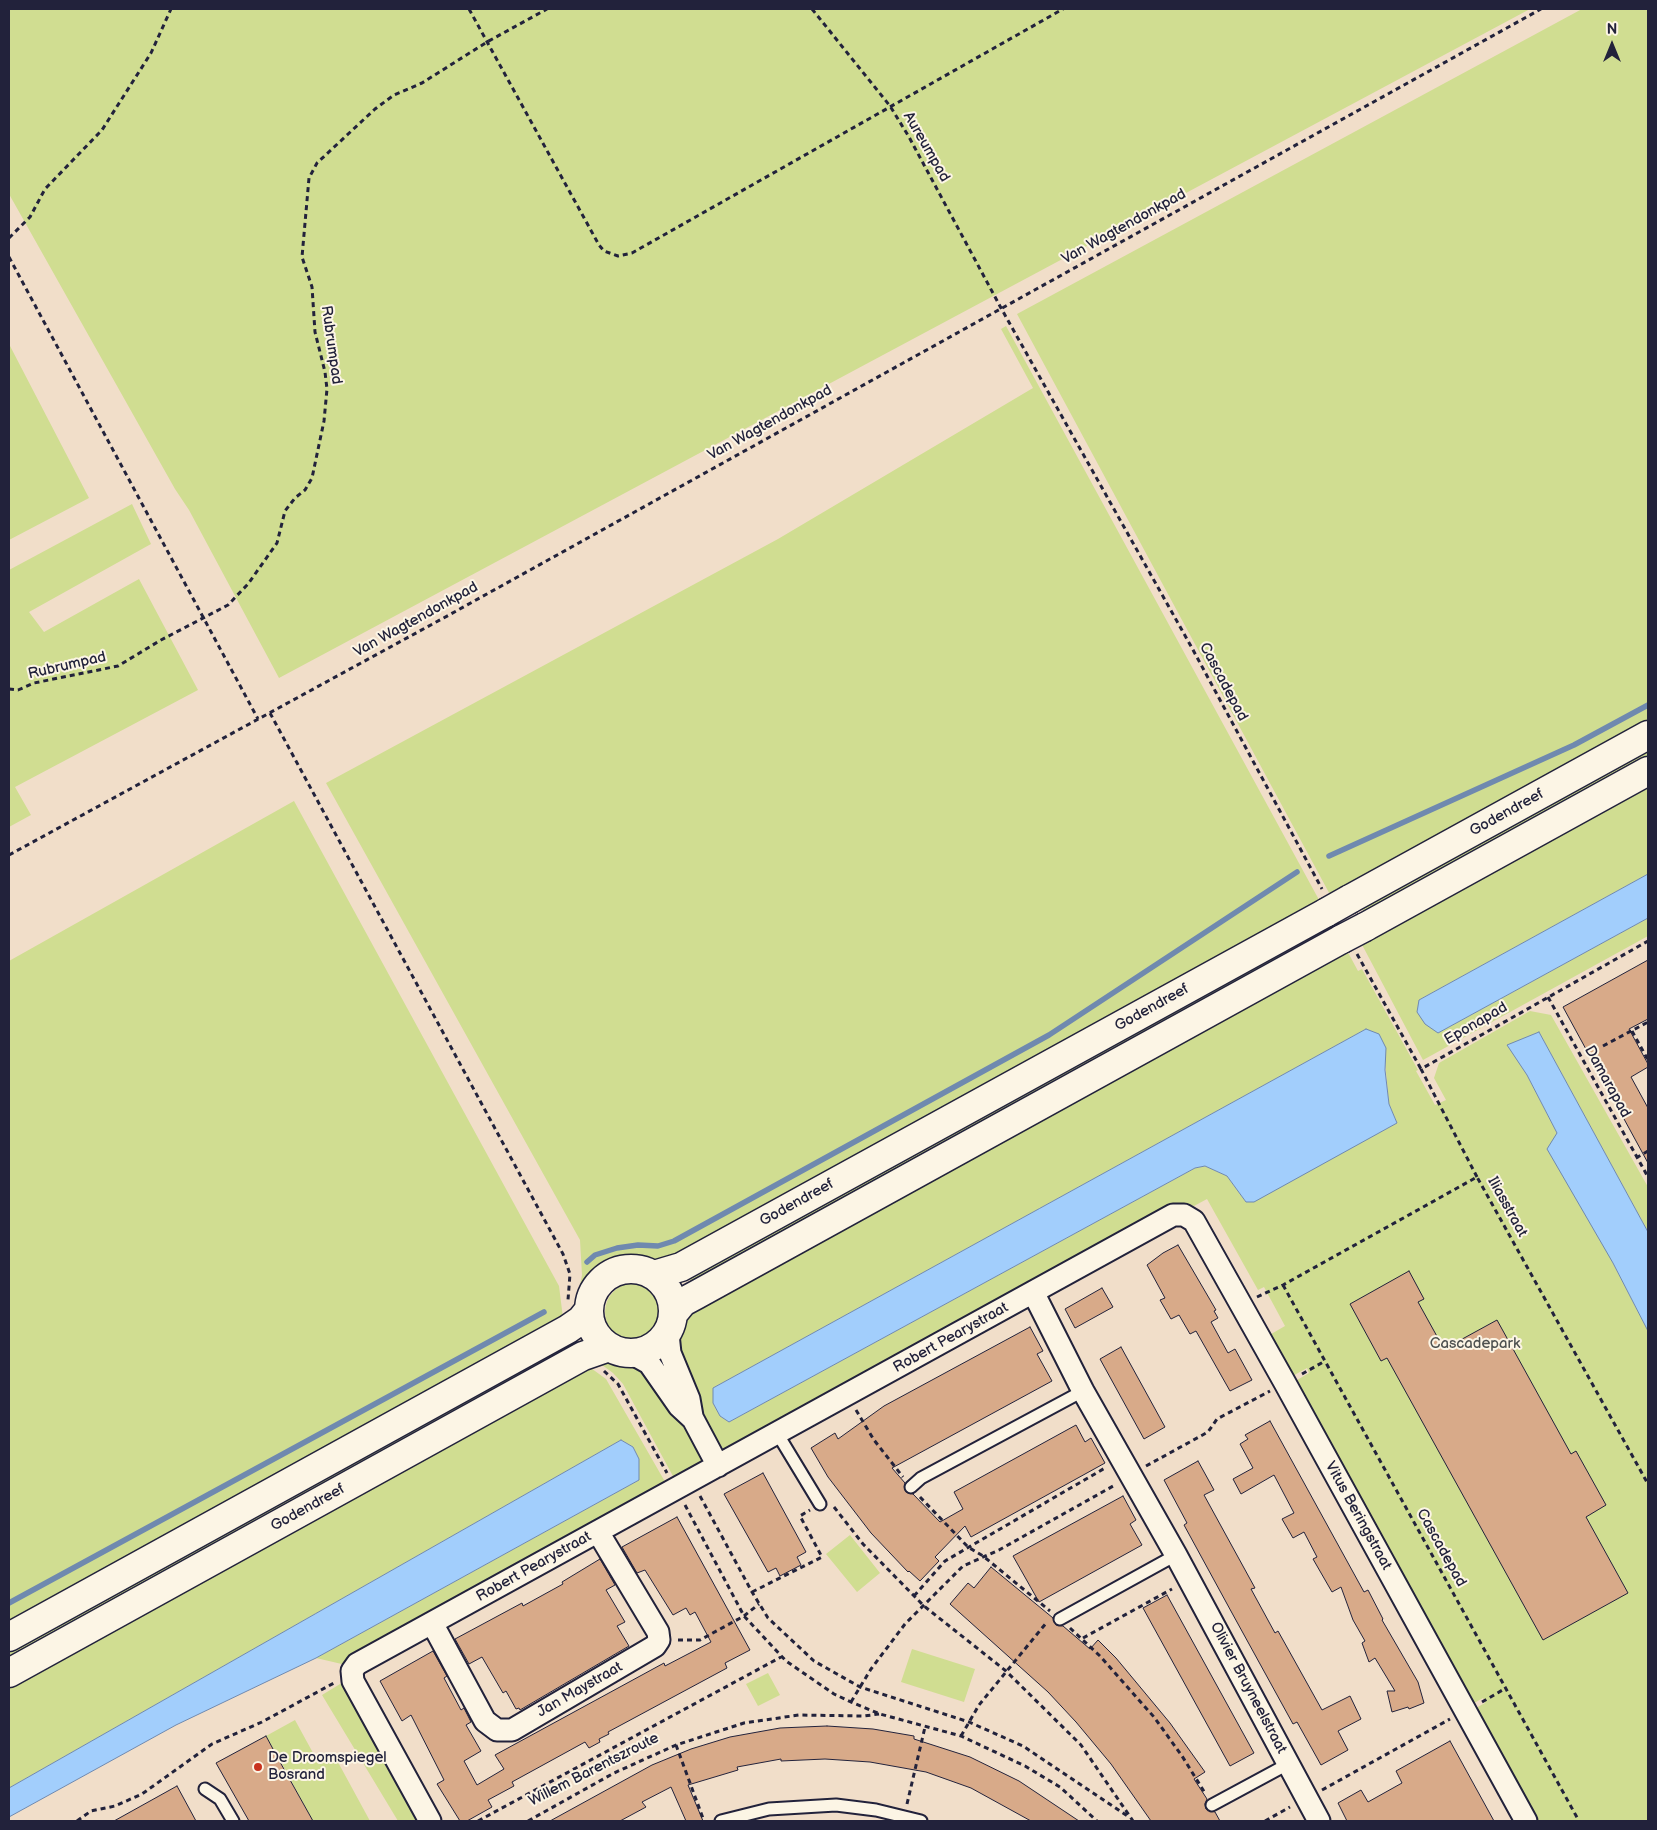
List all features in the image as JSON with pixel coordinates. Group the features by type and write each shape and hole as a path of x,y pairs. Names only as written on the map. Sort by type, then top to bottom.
{"main road":[{"name":"Godendreef","path":"654,1275 681,1267 1335,903 1648,735"},
{"name":"Godendreef","path":"671,1323 683,1302 696,1294 1349,946 1366,927 1648,771"},
{"path":"633,1269 654,1275 669,1291 671,1323 653,1348 621,1350 594,1331 589,1310 595,1289 611,1274 633,1269"},
{"name":"Godendreef","path":"9,1636 568,1330 581,1320 589,1310"},
{"name":"Godendreef","path":"9,1673 583,1356 621,1350"}],"street":[{"name":"Robert Pearystraat","path":"352,1671 357,1664 1173,1215 1184,1215"},
{"name":"Vitus Beringstraat","path":"1184,1215 1194,1221 1526,1821"},
{"name":"Olivier Bruyneelstraat","path":"1033,1292 1083,1391 1190,1580 1319,1821"},
{"path":"671,1323 670,1353 689,1399 692,1419"},
{"path":"621,1350 645,1358 679,1406 692,1419 718,1466"},
{"path":"598,1532 658,1632 659,1640"},
{"name":"Jan Maystraat","path":"432,1623 485,1721 490,1727 505,1731 512,1730 655,1646 659,1640"},
{"path":"352,1671 353,1681 430,1821"}],"lane":[{"path":"911,1487 921,1478 1083,1391"},
{"path":"777,1433 820,1504"},
{"path":"1057,1616 1176,1555"},
{"path":"1212,1805 1288,1764"},
{"path":"205,1789 220,1799 233,1821"},
{"path":"720,1821 769,1809 794,1806 836,1805 911,1819"}],"path":[{"path":"9,238 30,217 45,190 102,130 151,53 171,9"},
{"path":"469,9 599,245 610,254 618,256 632,253 1063,9"},
{"name":"Rubrumpad","path":"9,689 18,690 34,683 118,666 161,640 228,605 248,584 277,543 284,511 294,498 305,490 312,478 324,421 327,389 315,332 312,287 302,257 309,178 317,164 375,108 394,95 422,83 487,42 547,9"},
{"name":"Aureumpad","path":"812,9 890,106 909,137 1001,308"},
{"name":"Van Wagtendonkpad","path":"9,855 270,713 1541,9"},
{"path":"9,257 240,689 258,719"},
{"name":"Cascadepad","path":"1001,308 1335,903"},
{"path":"270,713 563,1254 570,1274 566,1319 568,1330"},
{"name":"Eponapad","path":"1421,1069 1648,941"},
{"path":"1349,946 1421,1069 1477,1177"},
{"name":"Damarapad","path":"1548,996 1648,1177"},
{"path":"1603,1046 1648,1022"},
{"path":"1632,1031 1648,1060"},
{"path":"1636,1158 1648,1151"},
{"name":"Iliasstraat","path":"1240,1304 1283,1285 1477,1177 1648,1484"},
{"name":"Cascadepad","path":"1283,1285 1579,1821"},
{"path":"583,1356 618,1384 768,1618 814,1661 860,1687 969,1722 1022,1746 1132,1820"},
{"path":"914,1596 945,1561 968,1547 1127,1467 1142,1468 1208,1432 1217,1419 1325,1361"},
{"path":"847,1395 874,1440 911,1487 968,1547 983,1556 1057,1616 1100,1656 1154,1717 1182,1756 1212,1805"},
{"path":"851,1702 905,1624 964,1566 999,1550 1127,1467"},
{"name":"Willem Barentszroute","path":"684,1485 744,1616 781,1657 834,1694 851,1702 880,1714 961,1736 1025,1766 1060,1787 1097,1821"},
{"path":"752,1592 822,1557 800,1516 828,1499 863,1544 924,1606 1006,1671 1081,1745 1132,1820"},
{"path":"1083,1638 1190,1580"},
{"path":"659,1640 700,1640 744,1616 759,1604"},
{"path":"961,1736 979,1705 1006,1671 1057,1616"},
{"path":"478,1821 781,1657"},
{"path":"77,1821 91,1811 115,1806 142,1794 212,1744 262,1722 352,1671"},
{"path":"1265,1821 1506,1688"},
{"name":"Willem Barentszroute","path":"528,1821 614,1773 676,1745 744,1723 799,1715 864,1716 880,1714"},
{"path":"911,1819 926,1727"},
{"path":"676,1745 704,1821"}],"green space":[{"path":"9,9 1530,9 279,678 189,510 175,489 9,194"},
{"path":"1582,9 1648,9 1648,727 1334,902 1017,314"},
{"path":"1006,326 1324,909 678,1263 654,1264 630,1261 607,1267 590,1284 582,1304 575,1311 582,1275 580,1240 326,783 778,539 1033,388 1001,329"},
{"path":"9,344 89,498 9,540"},
{"path":"132,504 151,544 29,612 44,632 139,579 198,690 15,787 31,815 9,827 9,570"},
{"path":"1648,741 1648,765 1368,920 1358,901"},
{"path":"1648,779 1648,874 1419,1000 1417,1012 1438,1033 1648,918 1648,936 1423,1060 1359,939"},
{"path":"294,801 559,1286 564,1326 9,1633 9,961"},
{"path":"1328,917 1339,936 696,1290 686,1272"},
{"name":"Cascadepark","path":"1344,945 1358,971 1362,969 1418,1070 1416,1071 1435,1105 1446,1100 1434,1078 1439,1063 1530,1011 1551,1015 1648,1187 1648,1232 1539,1032 1508,1045 1527,1075 1557,1133 1613,1263 1648,1331 1648,1821 1533,1821 1472,1710 1485,1703 1483,1698 1469,1706 1292,1383 1309,1373 1307,1368 1289,1378 1266,1337 1285,1326 1264,1287 1258,1290 1207,1199 1194,1206 1185,1203 727,1451 715,1443 682,1365 678,1348 680,1332 689,1314","holes":["1366,1029 1385,1062 1389,1104 1397,1123 1246,1202 1227,1176 1205,1166 1195,1168 729,1422 720,1416 713,1403 713,1388"]},
{"path":"634,1283 645,1285 658,1296 663,1312 661,1323 650,1336 634,1341 623,1339 610,1328 605,1312 607,1301 618,1288"},
{"path":"558,1342 568,1361 9,1669 9,1645"},
{"path":"612,1357 632,1361 644,1367 704,1452 704,1463 674,1478 623,1384 613,1373 598,1362"},
{"path":"584,1363 606,1379 668,1487 346,1665 316,1658 639,1480 639,1459 633,1447 621,1440 9,1788 9,1680"},
{"path":"850,1535 880,1573 857,1592 826,1554"},
{"path":"912,1649 975,1669 964,1702 901,1682"},
{"path":"768,1673 780,1695 758,1706 746,1684"},
{"path":"345,1681 423,1821 398,1821 322,1695"},
{"path":"295,1720 318,1762 333,1753 370,1821 313,1821 282,1764 267,1754 274,1750 266,1736"}],"water":[{"path":"1648,874 1648,918 1438,1033 1425,1024 1417,1012 1419,1000"},
{"path":"1366,1029 1379,1034 1386,1048 1385,1070 1389,1104 1397,1123 1254,1202 1246,1202 1227,1176 1205,1166 1195,1168 729,1422 720,1416 713,1403 713,1388"},
{"path":"1539,1032 1648,1232 1648,1331 1613,1263 1547,1149 1557,1133 1527,1075 1507,1045"},
{"path":"621,1440 633,1447 639,1459 639,1480 316,1658 176,1725 9,1817 9,1788"}],"building":[{"path":"1648,960 1648,1019 1629,1029 1648,1064 1648,1067 1631,1077 1648,1108 1648,1163 1563,1007"},
{"path":"1178,1245 1216,1310 1214,1311 1218,1318 1211,1322 1228,1353 1235,1349 1252,1380 1230,1391 1196,1331 1190,1334 1179,1315 1171,1319 1160,1300 1165,1298 1147,1265"},
{"path":"1409,1271 1424,1299 1418,1302 1444,1349 1497,1320 1571,1454 1576,1451 1606,1505 1586,1517 1628,1593 1543,1640 1387,1358 1381,1361 1350,1304"},
{"path":"1102,1288 1113,1307 1075,1328 1065,1309"},
{"path":"1030,1327 1043,1351 1037,1354 1052,1381 892,1468 905,1483 906,1492 913,1494 940,1522 963,1509 954,1492 1076,1425 1085,1442 1091,1438 1105,1463 971,1537 965,1526 935,1557 939,1561 920,1581 908,1572 871,1533 828,1477 811,1448 835,1433 838,1439 884,1406"},
{"path":"1121,1347 1165,1427 1144,1439 1100,1359"},
{"path":"1270,1421 1364,1592 1368,1590 1382,1620 1418,1682 1424,1703 1409,1709 1408,1707 1392,1712 1387,1691 1395,1691 1375,1658 1369,1662 1362,1643 1365,1641 1353,1620 1341,1587 1332,1592 1313,1559 1317,1557 1304,1532 1293,1538 1282,1519 1294,1513 1274,1475 1241,1494 1233,1479 1253,1468 1240,1444 1248,1439 1245,1435"},
{"path":"1198,1461 1214,1490 1204,1495 1255,1588 1251,1589 1275,1633 1278,1631 1322,1710 1350,1696 1361,1719 1338,1731 1348,1750 1321,1765 1297,1722 1293,1724 1184,1525 1187,1523 1164,1480"},
{"path":"763,1473 806,1552 797,1557 801,1565 780,1576 776,1568 768,1572 724,1494"},
{"path":"1123,1496 1136,1520 1130,1524 1142,1545 1039,1602 1013,1556"},
{"path":"677,1517 750,1650 725,1663 727,1668 608,1732 609,1734 599,1739 600,1742 589,1748 585,1742 512,1782 514,1786 488,1800 492,1807 467,1821 460,1821 437,1784 444,1780 411,1715 402,1721 380,1681 433,1651 447,1676 444,1678 461,1710 464,1708 471,1722 466,1725 481,1751 464,1761 477,1785 504,1769 495,1755 664,1663 665,1666 711,1642 695,1612 690,1615 686,1608 673,1615 645,1570 637,1573 622,1547"},
{"path":"600,1559 615,1585 606,1590 625,1622 617,1626 629,1646 520,1710 519,1708 516,1709 506,1691 503,1693 482,1657 469,1664 455,1639 522,1603 523,1606 563,1584 562,1582"},
{"path":"991,1567 1053,1618 1056,1625 1063,1626 1090,1649 1098,1640 1116,1658 1170,1723 1205,1772 1194,1779 1207,1799 1206,1809 1215,1812 1220,1821 1151,1821 1111,1764 1076,1722 1048,1692 950,1604 968,1583 974,1588"},
{"path":"1167,1595 1254,1753 1230,1766 1143,1608"},
{"path":"827,1726 873,1729 914,1736 914,1739 970,1757 1019,1781 1079,1821 1031,1821 971,1788 926,1772 870,1762 825,1759 781,1761 781,1759 737,1767 738,1770 688,1785 703,1821 686,1821 671,1787 642,1802 646,1807 620,1821 550,1821 652,1765 691,1749 730,1737 780,1728"},
{"path":"266,1736 313,1821 249,1821 216,1763"},
{"path":"1450,1741 1494,1821 1347,1821 1338,1803 1361,1790 1368,1802 1402,1783 1396,1771"},
{"path":"177,1786 196,1821 114,1821"}],"waterway":[{"path":"1329,856 1574,745 1648,705"},
{"path":"587,1262 595,1255 617,1248 638,1245 658,1246 674,1241 1049,1035 1297,872"},
{"path":"9,1603 544,1312"}],"place":[{"name":"De Droomspiegel Bosrand","path":"258,1767"}]}
